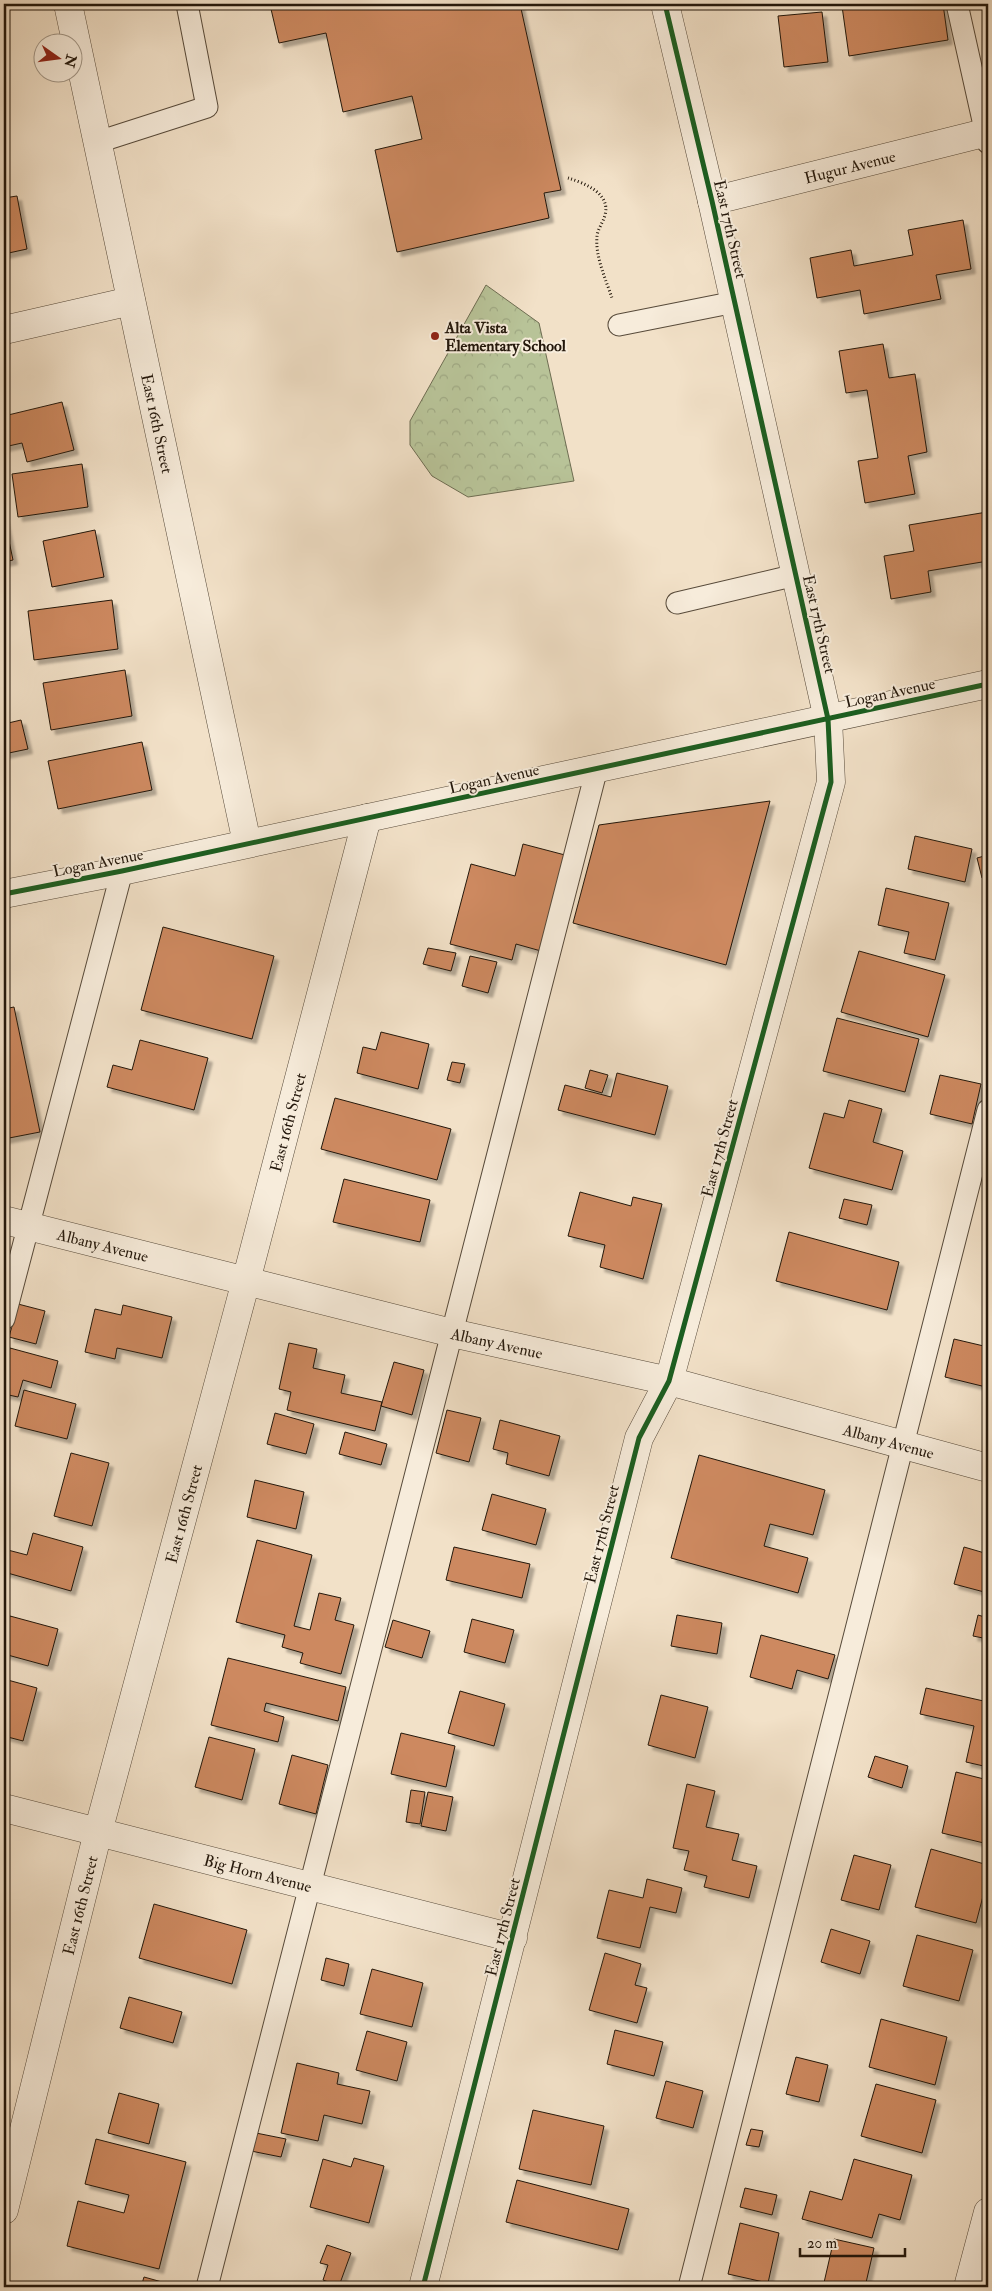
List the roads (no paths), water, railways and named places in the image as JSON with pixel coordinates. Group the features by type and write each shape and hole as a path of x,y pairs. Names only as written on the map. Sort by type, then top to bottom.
{"street":[{"name":"East 16th Street","path":"68,4 247,843"},
{"name":"East 17th Street","path":"423,2287 638,1438 669,1381 831,782 828,718 712,201 664,4"},
{"name":"Hugur Avenue","path":"712,201 988,136"},
{"path":"4,330 131,301"},
{"name":"Logan Avenue","path":"4,894 122,871 988,684"},
{"name":"East 16th Street","path":"4,2210 98,1832 246,1281 367,818"},
{"name":"Albany Avenue","path":"16,1223 452,1333 669,1381 988,1468"},
{"name":"Big Horn Avenue","path":"4,1808 512,1938"},
{"path":"968,2287 988,2212"}],"lane":[{"path":"98,142 207,107 187,4"},
{"path":"957,4 988,136"},
{"path":"620,325 735,302"},
{"path":"677,603 796,576"},
{"path":"207,2287 598,768"},
{"path":"4,1319 16,1223 122,871"},
{"path":"689,2287 988,1110"}],"place":[{"name":"Alta Vista Elementary School","path":"435,336"}]}
